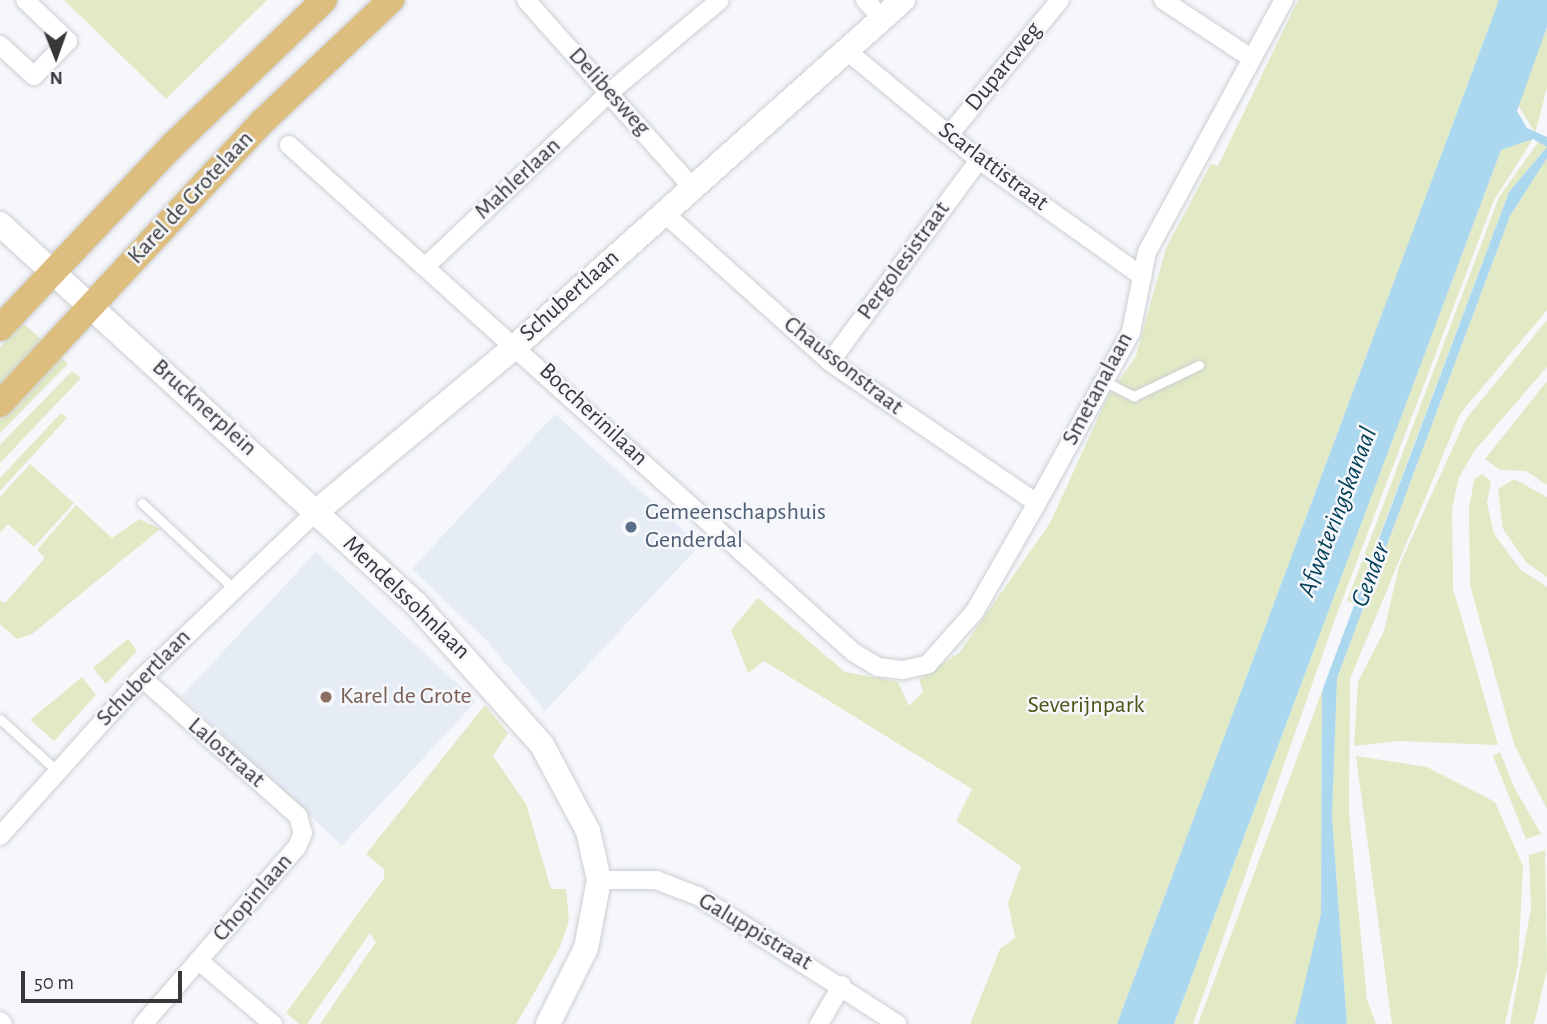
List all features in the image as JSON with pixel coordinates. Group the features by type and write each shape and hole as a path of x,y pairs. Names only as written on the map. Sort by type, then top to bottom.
{"main road":[{"name":"Karel de Grotelaan","path":"0,328 51,272 324,0"},
{"name":"Karel de Grotelaan","path":"0,404 262,122 391,0"}],"street":[{"path":"0,45 34,76 68,41 25,0"},
{"name":"Delibesweg","path":"526,0 691,186"},
{"name":"Mahlerlaan","path":"426,266 610,92 720,0"},
{"path":"865,0 882,18"},
{"name":"Schubertlaan","path":"0,836 56,770 232,587 317,510 517,345 691,186 903,0"},
{"name":"Duparcweg","path":"949,135 1060,0"},
{"path":"1163,0 1251,58"},
{"name":"Smetanalaan","path":"903,670 928,664 975,611 1037,503 1131,332 1147,252 1284,0"},
{"name":"Scarlattistraat","path":"847,51 979,160 1143,277"},
{"name":"Boccherinilaan","path":"289,145 517,345 853,652 878,667 903,670"},
{"name":"Pergolesistraat","path":"830,362 979,160"},
{"name":"Chaussonstraat","path":"663,212 830,362 1037,503"},
{"name":"Brucknerplein","path":"0,224 89,308 317,510"},
{"name":"Mendelssohnlaan","path":"317,510 458,646 542,744 588,831 599,880 586,948 548,1024"},
{"name":"Lalostraat","path":"142,678 298,816 303,833"},
{"name":"Chopinlaan","path":"143,1024 298,848 303,833"},
{"name":"Galuppistraat","path":"599,880 656,880 698,896 842,985 897,1024"},
{"name":"Chopinlaan","path":"198,960 273,1024"},
{"path":"819,1024 842,985"}],"lane":[{"path":"1104,381 1134,396 1199,365"},
{"path":"142,503 232,587"},
{"path":"0,719 56,770"}],"shaded area":[{"path":"555,414 700,545 545,711 487,641 412,569"},
{"name":"Karel de Grote","path":"316,552 476,701 342,845 182,696"}],"green space":[{"path":"64,0 267,0 166,99"},
{"name":"Severijnpark","path":"1298,0 1499,0 1117,1024 970,1024 1000,949 1015,938 1008,903 1021,866 956,821 972,789 764,661 748,673 731,630 758,598 845,672 898,682 909,706 923,692 919,679 959,653 1050,523 1107,398 1136,356 1166,248 1211,164 1218,166"},
{"path":"1547,27 1547,88 1535,133 1518,105"},
{"path":"1523,139 1533,139 1494,200 1335,619 1193,1024 1174,1024 1501,150"},
{"path":"1539,141 1547,147 1509,192 1354,604 1347,601 1499,197"},
{"path":"1547,158 1547,310 1460,414 1350,679 1349,813 1367,1000 1376,1024 1347,1024 1332,817 1337,678 1510,216"},
{"path":"1547,320 1547,367 1475,450 1459,477 1452,508 1453,588 1498,745 1398,741 1354,746 1358,682 1384,631 1399,566 1466,419"},
{"path":"22,322 44,342 0,387 0,348"},
{"path":"60,356 68,364 0,433 0,420"},
{"path":"72,371 81,378 0,463 0,445"},
{"path":"1547,381 1547,485 1526,471 1500,470 1485,459"},
{"path":"61,413 67,418 0,491 0,478"},
{"path":"30,464 74,503 34,547 8,524 0,533 0,497"},
{"path":"1482,474 1491,482 1487,503 1494,534 1521,570 1547,587 1547,809 1514,744 1470,585 1469,509 1474,480"},
{"path":"1514,479 1547,497 1547,577 1527,563 1503,529 1498,489"},
{"path":"76,505 112,538 139,519 160,529 32,634 17,639 0,624 0,600 5,603 45,558 37,550"},
{"path":"128,639 137,651 106,684 93,668"},
{"path":"82,677 96,695 54,741 30,720"},
{"path":"1322,691 1321,914 1300,1011 1295,1024 1198,1024"},
{"path":"485,705 508,733 493,756 526,804 551,889 566,889 569,921 560,947 524,1011 516,1024 320,1024 376,942 370,933 307,1024 299,1024 286,1013 384,878 384,869 366,854"},
{"path":"1500,752 1515,789 1541,834 1526,839 1493,756"},
{"path":"1356,756 1427,767 1495,802 1523,866 1518,964 1505,1024 1392,1024"},
{"path":"1545,850 1547,970 1534,1024 1510,1024 1531,908 1529,855"}],"water":[{"name":"Afwateringskanaal","path":"1499,0 1547,0 1547,27 1517,111 1527,128 1547,137 1547,147 1533,139 1501,150 1174,1024 1117,1024"},
{"name":"Gender","path":"1547,147 1547,158 1510,216 1337,678 1332,817 1347,1024 1295,1024 1321,914 1322,691 1509,192"}],"place":[{"name":"Gemeenschapshuis Genderdal","path":"631,527"},
{"name":"Karel de Grote","path":"326,697"}]}
